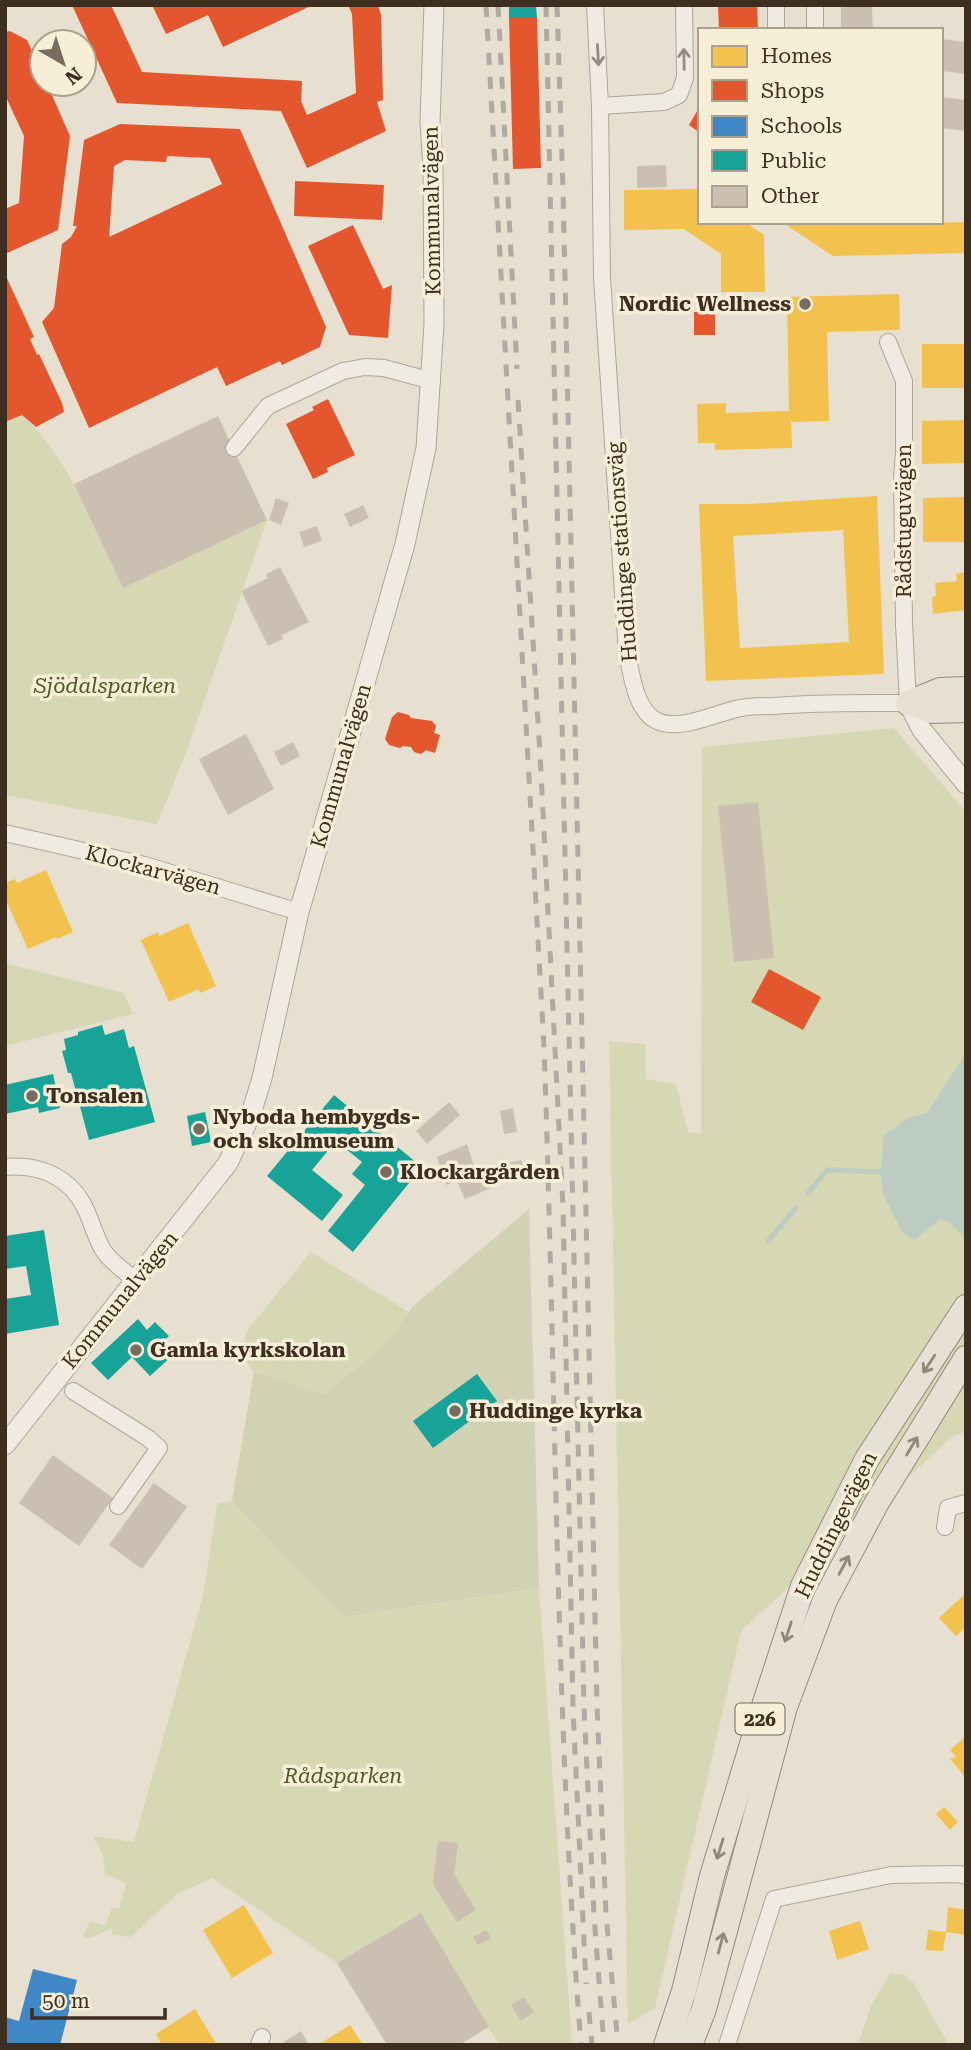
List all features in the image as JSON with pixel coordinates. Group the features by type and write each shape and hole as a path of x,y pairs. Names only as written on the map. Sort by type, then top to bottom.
{"main road":[{"path":"908,704 940,690 966,688"},
{"path":"908,704 933,711 966,709"},
{"name":"Huddingevägen","path":"666,2045 684,1990 712,1876 803,1586 867,1459 966,1307"},
{"name":"Huddingevägen","path":"690,2045 704,2010 785,1707 825,1600 876,1504 966,1358"}],"street":[{"name":"Kommunalvägen","path":"5,1445 229,1163 251,1114 262,1077 299,912 405,544 426,448 434,311 430,122 434,5"},
{"name":"Huddinge stationsväg","path":"595,5 600,106 602,278 627,654 635,692 645,709 657,721 671,724 694,722 741,708 827,702 908,704"},
{"path":"600,106 664,102 679,95 685,78 684,5"},
{"path":"776,5 776,28"},
{"path":"815,5 815,28"},
{"name":"Rådstuguvägen","path":"888,342 904,381 902,503 908,704"},
{"path":"234,448 268,406 343,371 365,367 384,368 432,381"},
{"path":"908,704 922,730 966,784"},
{"name":"Klockarvägen","path":"5,833 145,865 299,912"},
{"path":"5,1167 37,1168 70,1185 82,1202 104,1252 135,1280"},
{"name":"Kommunalvägen","path":"73,1391 159,1448 118,1506"},
{"path":"945,1527 948,1508 966,1503"},
{"path":"727,2045 774,1899 891,1875 959,1874 966,1877"}],"green space":[{"name":"Sjödalsparken","path":"22,415 54,452 68,474 123,588 267,520 186,753 157,824 5,795 5,422"},
{"path":"894,728 966,812 966,1431 952,1437 741,1631 655,2008 628,2024 609,1041 645,1044 646,1079 676,1084 688,1132 701,1134 702,747"},
{"path":"5,963 124,993 133,1014 5,1046"},
{"path":"529,1209 539,1588 343,1617 232,1501 254,1372 326,1394 391,1338 412,1307"},
{"path":"311,1252 409,1312 391,1338 326,1394 254,1372 243,1356 246,1332"},
{"name":"Rådsparken","path":"232,1501 343,1617 539,1588 572,2045 499,2045 421,1913 337,1963 212,1878 177,1894 131,1937 111,1934 113,1925 110,1929 85,1938 90,1921 105,1926 112,1908 119,1909 126,1883 105,1874 103,1855 93,1836 134,1842 203,1596 217,1504"},
{"path":"890,1973 903,1974 913,1982 949,2045 858,2045 871,2006"}],"shaded area":[{"path":"966,1053 966,1240 951,1224 941,1219 914,1240 902,1232 883,1194 881,1173 884,1135 910,1117 927,1113"}],"building: Homes":[{"path":"697,189 698,224 748,224 764,235 765,292 721,292 721,254 684,229 624,230 624,190"},
{"path":"966,222 966,253 833,256 785,224"},
{"path":"899,294 900,330 827,332 829,421 791,422 792,448 715,450 715,443 698,443 697,404 726,403 726,413 789,411 787,297"},
{"path":"922,344 966,344 966,388 922,388"},
{"path":"966,420 966,463 922,464 922,421"},
{"path":"877,496 884,674 706,681 699,504 748,504","holes":["843,530 849,642 740,648 733,536"]},
{"path":"966,497 966,542 923,542 923,498"},
{"path":"966,572 966,610 933,614 935,583 957,581 956,574"},
{"path":"46,870 73,932 28,949 5,898 5,883 15,879 17,883"},
{"path":"188,923 216,986 200,993 199,989 169,1002 141,940 158,932 159,936"},
{"path":"966,1593 966,1627 956,1636 939,1618"},
{"path":"966,1736 966,1778 950,1759 956,1757 950,1750"},
{"path":"944,1807 958,1822 950,1830 936,1814"},
{"path":"244,1905 273,1953 232,1978 203,1930"},
{"path":"948,1907 966,1910 966,1935 946,1932"},
{"path":"860,1921 869,1949 837,1960 829,1931"},
{"path":"928,1930 946,1932 943,1951 926,1950"},
{"path":"195,2009 217,2045 162,2045 156,2034"},
{"path":"350,2025 363,2045 318,2045"}],"building: Shops":[{"path":"72,5 111,5 142,72 302,81 301,101 307,115 356,93 352,14 348,5 378,5 381,15 383,100 377,102 386,131 307,168 281,111 117,103 98,62 98,28 83,28"},
{"path":"152,5 313,5 223,47 208,15 166,34"},
{"path":"718,5 757,5 758,28 719,28"},
{"path":"509,18 537,18 541,168 513,169"},
{"path":"10,31 28,42 28,98 53,98 70,136 58,230 5,254 5,209 19,203 24,136 5,95 5,32"},
{"path":"698,109 698,132 689,125"},
{"path":"120,124 240,129 326,327 320,347 282,365 280,361 226,386 217,367 89,428 42,322 54,308 62,244 71,237 77,226 73,226 84,140","holes":["167,156 210,158 222,184 109,237 114,166 125,160 166,162"]},
{"path":"295,181 384,185 382,220 294,216"},
{"path":"353,225 383,289 392,285 388,338 349,335 308,246"},
{"path":"5,274 34,337 30,339 64,412 36,427 22,415 5,422"},
{"path":"694,312 715,312 715,335 694,335"},
{"path":"328,399 355,455 327,468 328,472 313,479 286,424 314,410 312,407"},
{"path":"398,712 411,718 432,721 436,726 434,733 440,735 435,753 426,750 421,754 414,752 411,747 389,745 385,739 392,717"},
{"path":"769,969 821,997 803,1030 751,1002"}],"building: Schools":[{"path":"33,1969 77,1980 60,2045 5,2045 5,2017 19,2021"}],"building: Public":[{"path":"509,5 536,5 537,18 509,18"},
{"path":"102,1025 105,1035 124,1029 129,1048 134,1046 155,1122 89,1140 71,1073 68,1073 62,1051 66,1050 64,1039"},
{"name":"Tonsalen","path":"53,1074 60,1108 39,1113 38,1107 5,1114 5,1085"},
{"name":"Klockargården","path":"334,1095 422,1167 353,1252 328,1231 365,1185 352,1174 362,1162 336,1141 312,1170 343,1195 322,1221 267,1176"},
{"name":"Nyboda hembygds- och skolmuseum","path":"205,1112 211,1142 192,1146 187,1116"},
{"path":"44,1230 59,1325 5,1334 5,1299 31,1295 26,1266 5,1269 5,1236"},
{"name":"Gamla kyrkskolan","path":"138,1319 147,1330 155,1322 169,1336 161,1344 172,1356 150,1376 132,1357 108,1380 91,1363"},
{"name":"Huddinge kyrka","path":"477,1374 497,1401 433,1448 413,1421"}],"building: Other":[{"path":"841,5 872,5 873,28 841,28"},
{"path":"943,39 966,42 966,74 943,71"},
{"path":"943,97 966,100 966,131 943,128"},
{"path":"666,165 667,187 637,188 637,166"},
{"path":"218,416 267,520 123,588 74,484"},
{"path":"276,498 289,503 281,525 269,520"},
{"path":"363,505 369,518 350,527 344,514"},
{"path":"317,526 322,541 304,547 299,532"},
{"path":"280,567 309,622 282,635 283,639 268,646 241,591 268,578 266,574"},
{"path":"246,734 274,789 228,815 199,759"},
{"path":"293,742 300,756 281,766 274,752"},
{"path":"758,802 774,958 734,962 718,806"},
{"path":"449,1102 460,1115 427,1144 416,1131"},
{"path":"513,1108 517,1132 504,1134 500,1111"},
{"path":"467,1144 475,1170 488,1167 496,1186 465,1199 457,1181 446,1185 437,1157"},
{"path":"521,1160 525,1175 512,1178 508,1163"},
{"path":"53,1455 113,1498 79,1546 19,1503"},
{"path":"154,1483 187,1507 142,1569 109,1545"},
{"path":"438,1841 458,1843 454,1874 476,1910 457,1922 433,1884"},
{"path":"421,1913 489,2027 459,2045 387,2045 337,1963"},
{"path":"486,1930 491,1938 478,1945 473,1937"},
{"path":"524,1997 534,2012 521,2021 511,2005"},
{"path":"301,2031 309,2045 279,2045"}],"waterway":[{"path":"808,1193 827,1170 886,1172"},
{"path":"768,1241 796,1208"}],"railway":[{"path":"486,5 544,1047 561,1671 572,1920 581,2045"},
{"path":"498,5 517,369"},
{"path":"546,5 584,1707 594,1916 604,2045"},
{"path":"557,5 597,1706 606,1914 618,2045"},
{"path":"518,400 540,753 563,1207 573,1708 586,1984"},
{"path":"589,2012 592,2045"}],"place":[{"name":"Nordic Wellness","path":"805,304"},
{"name":"Tonsalen","path":"32,1096"},
{"name":"Nyboda hembygds- och skolmuseum","path":"199,1129"},
{"name":"Klockargården","path":"386,1172"},
{"name":"Gamla kyrkskolan","path":"136,1350"},
{"name":"Huddinge kyrka","path":"455,1411"}]}
